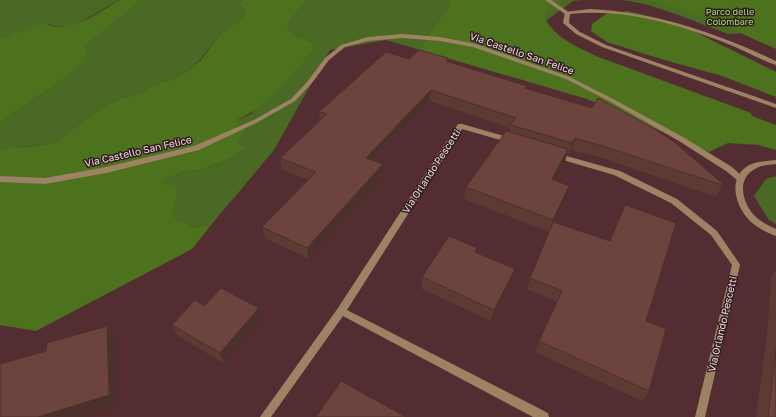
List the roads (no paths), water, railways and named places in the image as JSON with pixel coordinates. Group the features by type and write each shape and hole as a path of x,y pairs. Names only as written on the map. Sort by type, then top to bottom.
{"street":[{"path":"548,0 567,13"},
{"path":"567,13 576,8 594,3"},
{"path":"656,12 704,28 776,62"},
{"path":"567,13 566,23 578,33 604,46 776,106"},
{"name":"Via Castello San Felice","path":"0,179 45,181 106,170 196,148 256,121 293,100 310,82 327,59 343,46 368,39 402,36 440,39 474,45 568,78 681,139 729,169 740,178"},
{"name":"Via Orlando Pescetti","path":"265,417 341,311 460,126 520,144"},
{"name":"Via Orlando Pescetti","path":"550,153 617,173 674,201 714,233 736,265 700,417"},
{"path":"776,162 750,168 740,178 738,186 741,203 754,220 776,233"},
{"path":"341,311 544,417"}],"park label":[{"name":"Parco delle Colombare","path":"730,16"}]}
